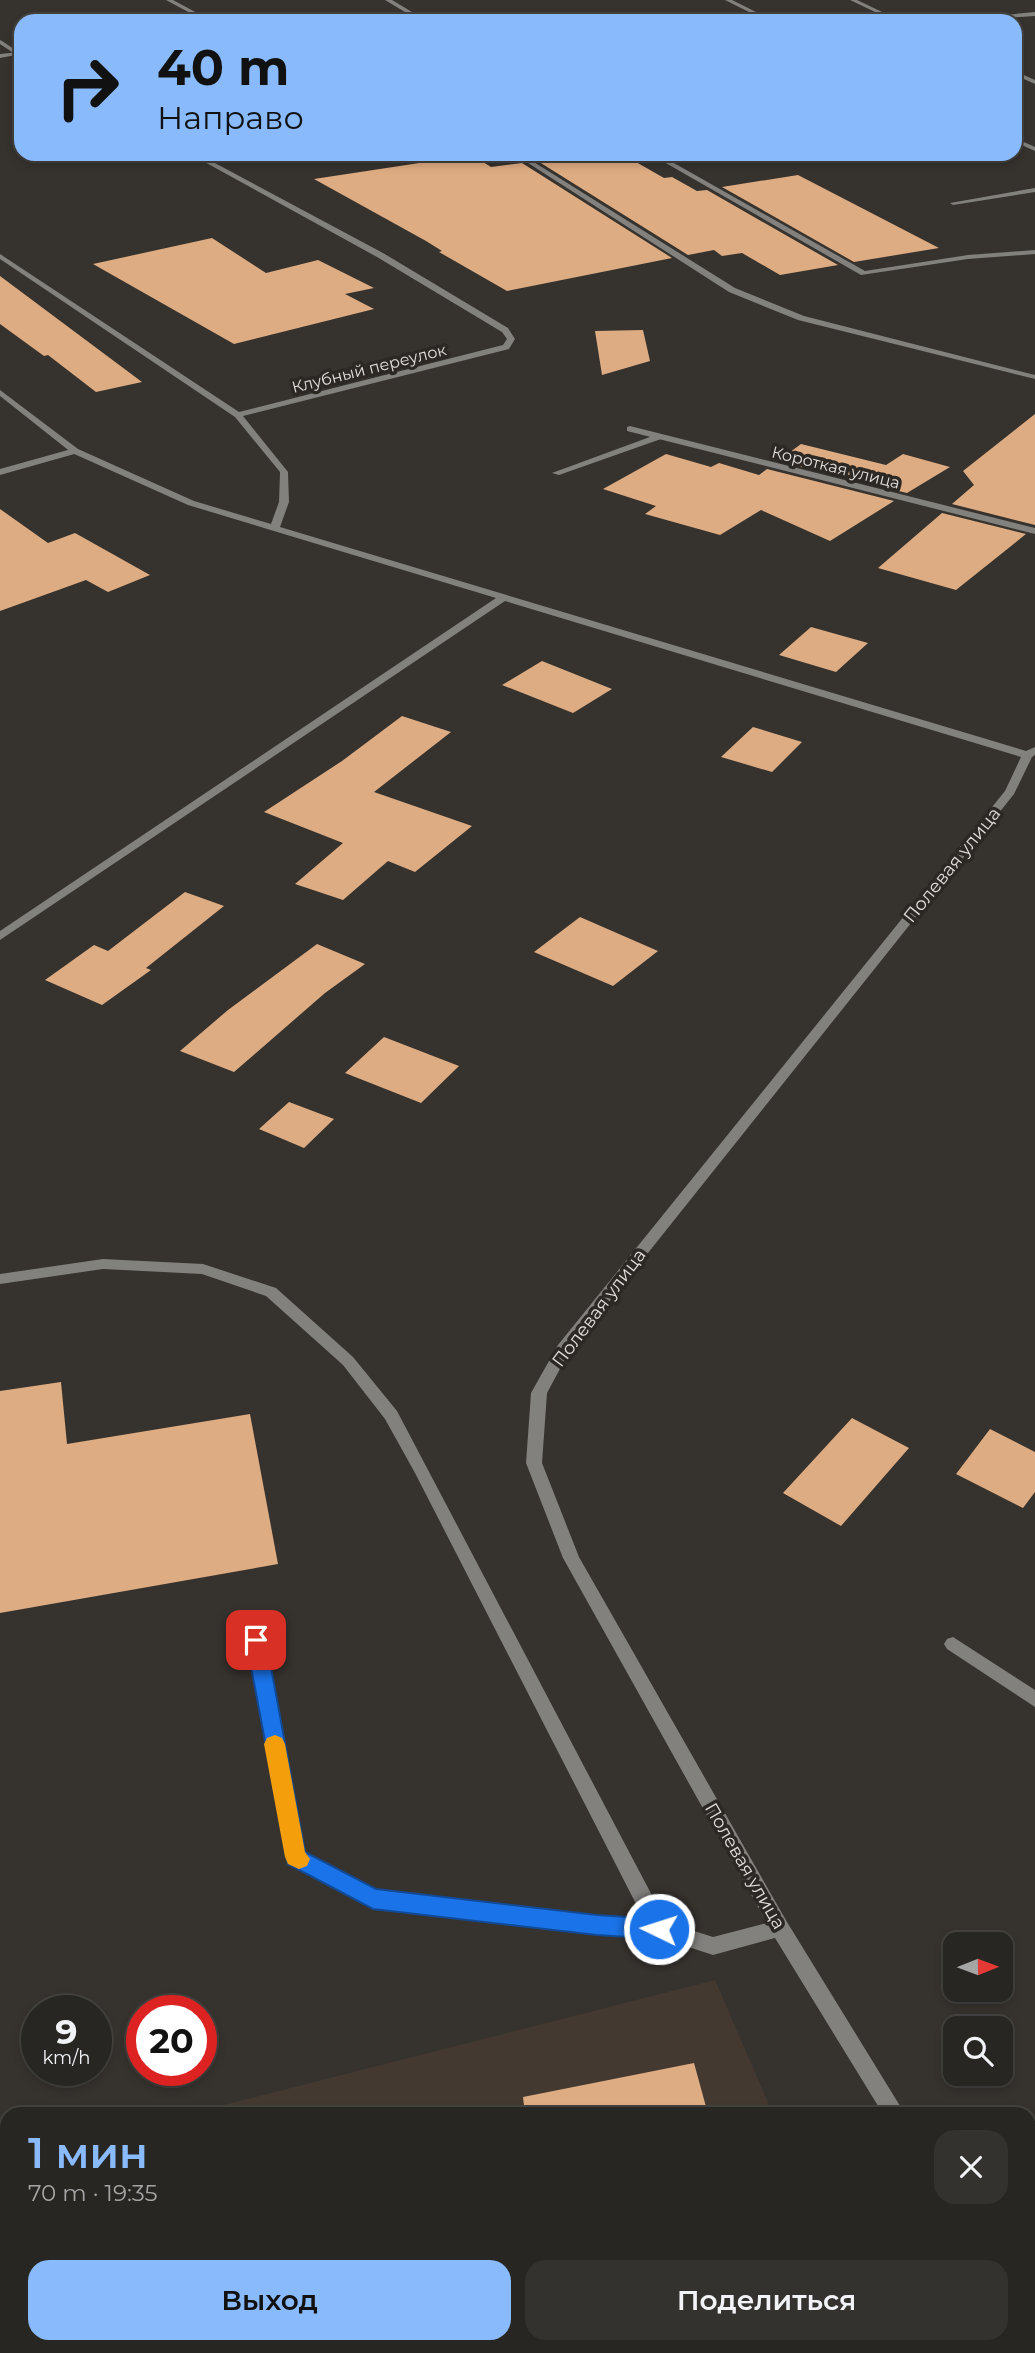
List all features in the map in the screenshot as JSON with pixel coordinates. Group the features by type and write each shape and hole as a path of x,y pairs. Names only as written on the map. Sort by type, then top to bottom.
{"street":[{"path":"169,0 196,14"},
{"path":"388,0 412,14"},
{"path":"729,0 757,14"},
{"path":"853,0 883,14"},
{"name":"Клубный переулок","path":"206,161 380,254 505,330 511,339 506,347 238,415"},
{"path":"528,161 732,289 801,318 1035,377"},
{"path":"665,161 864,273 968,257 1035,252"},
{"path":"953,202 1035,190"},
{"path":"0,256 238,415 284,472 284,502 275,527"},
{"path":"0,392 75,451 191,503 503,598 1031,752"},
{"name":"Короткая улица","path":"630,429 1035,531"},
{"path":"556,473 659,437"},
{"path":"0,472 75,451"},
{"path":"0,936 503,598"},
{"name":"Полевая улица","path":"891,2107 780,1928 571,1558 534,1463 539,1394 563,1349 1010,792 1031,752"},
{"path":"0,1279 103,1264 203,1269 271,1292 348,1361 391,1415 424,1473 659,1929"},
{"path":"256,1640 295,1857 373,1899 597,1925 659,1929 713,1946 780,1928"},
{"path":"953,1644 1035,1700"}],"shaded area":[{"path":"715,1980 770,2107 216,2107"}],"building":[{"path":"432,161 482,161 491,167 522,163 672,258 507,291 439,252 442,251 426,241 314,179"},
{"path":"538,161 634,161 664,178 672,177 697,191 707,190 838,265 780,275 742,253 722,256 714,250 688,255"},
{"path":"798,175 939,248 854,262 722,187"},
{"path":"212,238 266,273 318,260 374,288 345,294 374,309 234,344 93,264"},
{"path":"0,276 142,382 96,392 48,355 44,356 0,324"},
{"path":"643,330 650,361 602,375 595,331"},
{"path":"1035,414 1035,525 952,504 974,485 963,471"},
{"path":"801,444 886,465 903,454 950,467 907,493 778,461"},
{"path":"666,454 711,467 719,463 759,475 767,469 894,501 830,541 761,510 720,535 645,514 656,506 603,489"},
{"path":"0,509 48,543 75,533 150,575 108,592 86,580 0,611"},
{"path":"942,513 1026,534 956,590 878,568"},
{"path":"811,627 868,643 836,672 779,655"},
{"path":"542,661 612,689 573,713 502,685"},
{"path":"402,716 451,732 374,792 472,826 415,872 388,861 343,900 295,884 343,843 264,812 342,761"},
{"path":"753,727 802,742 772,772 721,757"},
{"path":"185,892 224,906 146,968 151,970 102,1005 45,980 94,945 108,951"},
{"path":"580,917 658,951 613,986 534,952"},
{"path":"317,944 365,964 325,993 234,1072 180,1051 228,1010"},
{"path":"384,1037 459,1066 421,1103 345,1073"},
{"path":"289,1102 334,1119 304,1148 259,1129"},
{"path":"61,1382 67,1444 250,1414 278,1564 0,1613 0,1391"},
{"path":"852,1418 909,1448 841,1526 783,1493"},
{"path":"990,1429 1035,1452 1035,1492 1023,1508 956,1474"},
{"path":"694,2063 706,2107 524,2107 523,2097"}],"slow traffic":[{"path":"275,1744 295,1857 299,1859"}],"route":[{"path":"256,1640 295,1857 373,1899 597,1925 659,1929"}]}
